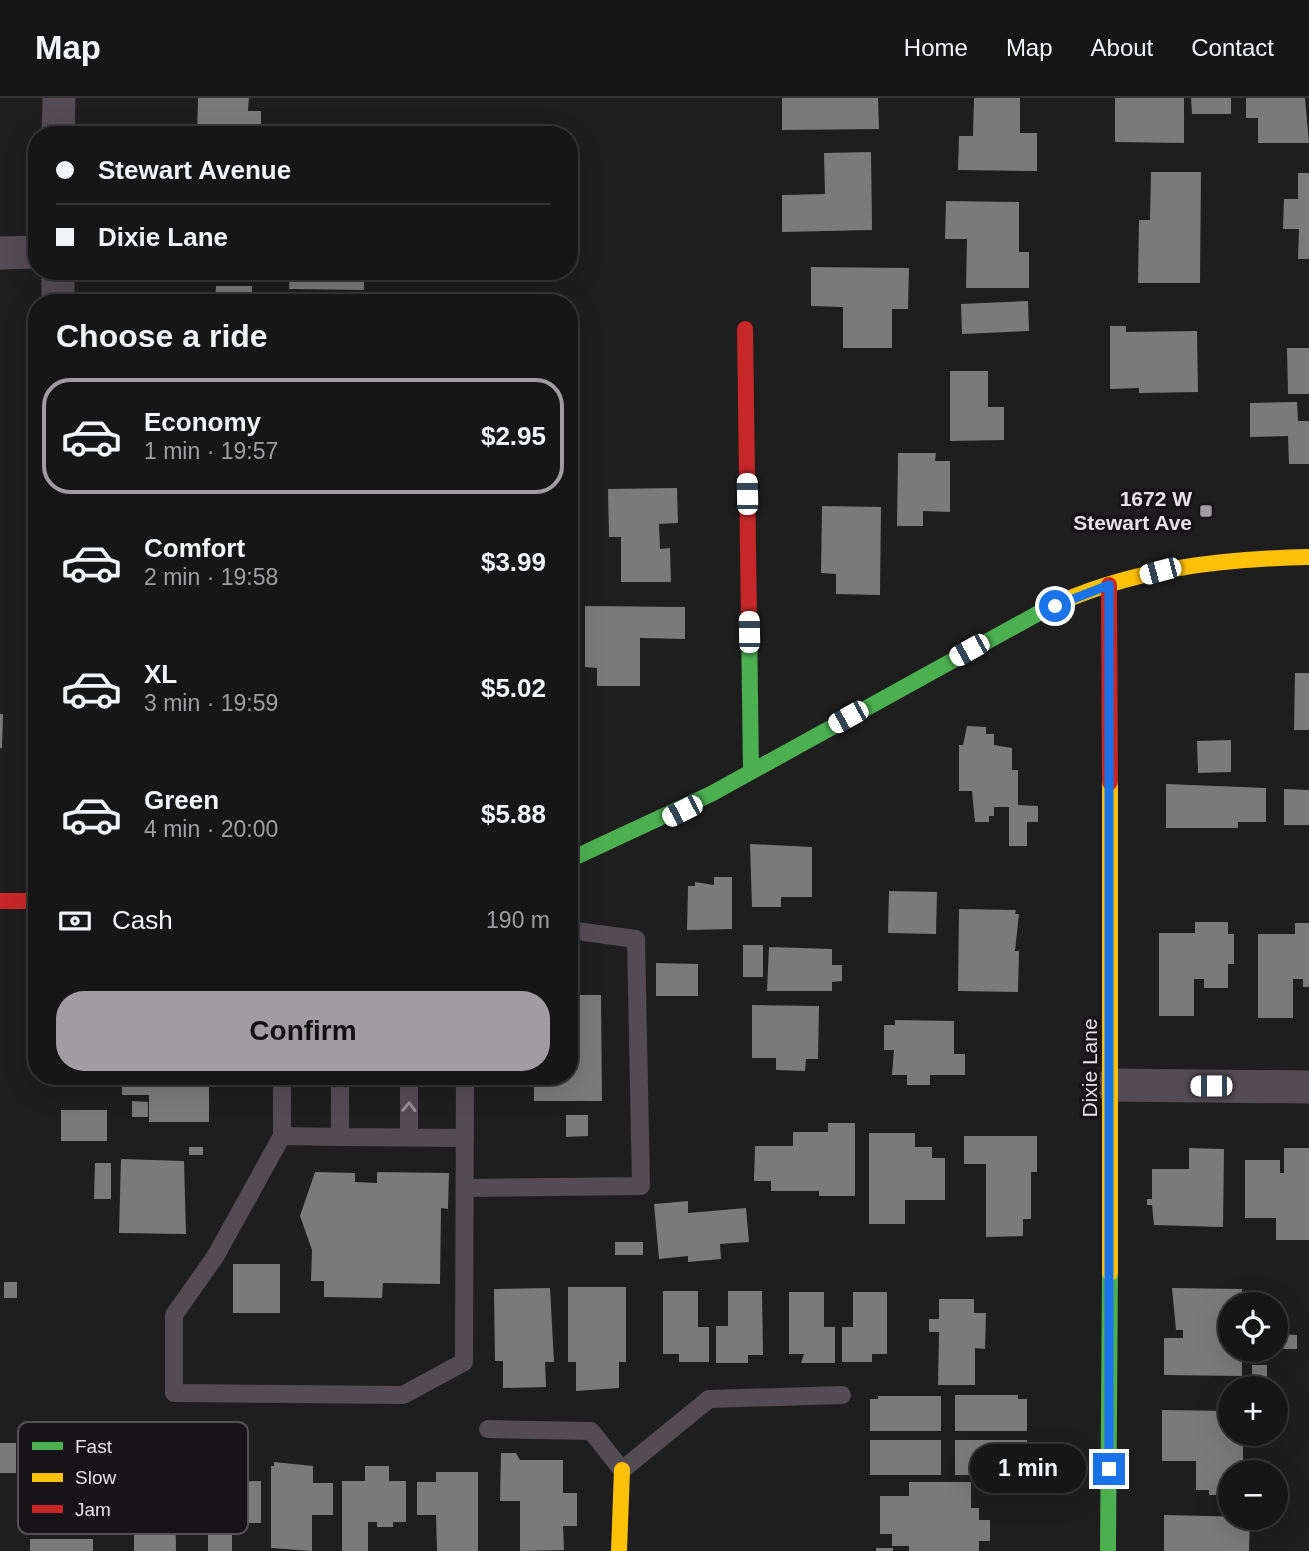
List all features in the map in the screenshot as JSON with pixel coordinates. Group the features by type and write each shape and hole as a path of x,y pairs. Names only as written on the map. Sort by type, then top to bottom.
{"street":[{"path":"58,126 59,98"},
{"path":"0,253 28,252"},
{"path":"745,329 751,770"},
{"path":"578,856 638,833 705,799 751,770 1018,623 1070,598 1160,571 1213,563 1309,557"},
{"name":"Dixie Lane","path":"1108,1551 1111,1086 1109,585"},
{"path":"0,901 28,901"},
{"path":"1111,1086 1309,1087"},
{"path":"620,1551 622,1470"}],"lane":[{"path":"465,1188 641,1186 636,939 578,931"},
{"path":"282,1085 282,1136 215,1257 174,1315 174,1393 403,1395 464,1363 466,1085"},
{"path":"340,1085 340,1137"},
{"path":"409,1085 409,1138"},
{"path":"282,1136 465,1138"},
{"path":"488,1430 591,1431 622,1470 709,1399 842,1395"}],"building":[{"path":"198,98 249,98 248,111 261,111 261,126 197,126"},
{"path":"782,98 878,98 879,129 782,130"},
{"path":"974,98 1020,98 1020,133 1037,133 1037,171 958,170 959,136 973,136"},
{"path":"1115,98 1184,98 1184,143 1115,142"},
{"path":"1191,98 1231,98 1231,114 1192,114"},
{"path":"1246,98 1305,98 1309,143 1258,143 1258,118 1246,118"},
{"path":"871,152 872,230 782,232 782,195 825,194 824,153"},
{"path":"1151,172 1201,172 1200,283 1138,283 1139,220 1150,220"},
{"path":"1298,173 1309,173 1309,259 1298,259 1299,229 1283,229 1284,199 1298,199"},
{"path":"946,201 1019,202 1019,252 1029,252 1029,288 966,288 967,239 945,239"},
{"path":"811,267 909,268 908,309 892,309 892,348 843,348 843,307 811,306"},
{"path":"290,280 364,280 364,290 289,289"},
{"path":"216,286 252,286 252,294 216,294"},
{"path":"1028,301 1029,331 962,334 961,304"},
{"path":"1110,326 1126,326 1126,332 1197,331 1198,392 1139,393 1139,388 1110,389"},
{"path":"1287,348 1309,348 1309,394 1288,394"},
{"path":"950,371 988,371 988,407 1004,407 1004,440 950,441"},
{"path":"1297,402 1298,421 1309,421 1309,464 1289,464 1288,436 1250,437 1250,403"},
{"path":"898,453 936,453 935,461 950,461 950,512 923,511 923,526 897,526"},
{"path":"677,488 678,523 659,524 660,549 670,548 671,582 621,582 621,537 609,537 608,489"},
{"path":"822,506 881,507 880,595 836,594 836,574 821,573"},
{"path":"585,606 685,607 685,639 640,638 640,686 597,686 597,668 585,667"},
{"path":"1295,673 1309,673 1309,730 1294,730"},
{"path":"0,714 3,714 2,748 0,748"},
{"path":"967,726 986,727 986,734 994,734 994,745 1012,748 1012,770 1018,770 1018,805 1038,806 1038,822 1027,822 1027,846 1009,846 1009,807 994,807 994,816 989,816 989,822 975,822 972,791 959,791 959,745 963,745"},
{"path":"1231,740 1231,772 1198,773 1197,741"},
{"path":"1166,784 1266,788 1266,822 1238,822 1238,828 1166,828"},
{"path":"1284,789 1309,790 1309,825 1284,825"},
{"path":"750,844 812,847 812,897 781,897 781,907 752,907"},
{"path":"714,877 732,877 732,929 687,930 688,886 695,886 695,882 714,885"},
{"path":"889,891 937,892 936,934 888,933"},
{"path":"959,909 1016,910 1015,914 1019,914 1015,951 1019,951 1018,992 958,991"},
{"path":"1195,922 1228,922 1228,934 1234,934 1234,964 1228,964 1228,988 1204,988 1204,979 1194,979 1194,1016 1159,1016 1159,933 1195,933"},
{"path":"1295,923 1309,923 1309,987 1303,987 1303,979 1293,979 1293,1018 1258,1018 1258,934 1295,934"},
{"path":"743,945 763,945 763,977 743,977"},
{"path":"769,947 832,949 832,965 842,965 842,981 832,982 832,991 767,991"},
{"path":"656,963 698,964 698,996 656,996"},
{"path":"578,995 601,995 602,1101 534,1101 534,1085 578,1085"},
{"path":"752,1005 819,1006 818,1059 806,1059 805,1071 776,1070 776,1058 752,1058"},
{"path":"895,1020 954,1021 954,1054 965,1054 965,1075 930,1075 930,1085 907,1085 907,1075 892,1075 894,1050 884,1050 884,1025 895,1025"},
{"path":"122,1085 209,1085 209,1122 149,1122 149,1095 122,1095"},
{"path":"132,1101 148,1102 148,1117 132,1117"},
{"path":"61,1110 107,1110 107,1141 61,1141"},
{"path":"566,1115 588,1115 588,1136 566,1137"},
{"path":"828,1123 855,1123 855,1196 819,1196 819,1191 771,1191 771,1181 754,1181 755,1146 793,1146 793,1132 828,1132"},
{"path":"869,1133 915,1133 915,1147 932,1147 932,1158 945,1158 945,1200 905,1200 905,1224 869,1224"},
{"path":"964,1136 1037,1136 1037,1172 1031,1172 1031,1219 1023,1219 1023,1236 986,1237 986,1164 964,1164"},
{"path":"189,1147 203,1147 203,1155 189,1155"},
{"path":"1189,1148 1224,1149 1223,1227 1154,1225 1152,1205 1147,1205 1147,1199 1152,1199 1152,1169 1189,1169"},
{"path":"1284,1148 1309,1148 1309,1240 1276,1240 1276,1218 1245,1218 1245,1160 1280,1160 1280,1173 1284,1173"},
{"path":"121,1159 184,1161 186,1234 119,1233"},
{"path":"95,1163 111,1163 111,1199 94,1199"},
{"path":"315,1172 355,1173 355,1182 377,1183 377,1172 449,1173 448,1209 441,1208 440,1284 383,1283 382,1298 324,1297 324,1281 311,1281 312,1250 300,1216"},
{"path":"688,1201 688,1213 746,1208 749,1242 720,1244 721,1259 688,1262 688,1256 659,1259 654,1204"},
{"path":"615,1242 643,1242 643,1255 615,1255"},
{"path":"233,1264 280,1264 280,1313 233,1313"},
{"path":"4,1282 17,1282 17,1298 4,1298"},
{"path":"568,1287 626,1287 626,1362 619,1362 619,1388 576,1391 576,1362 568,1362"},
{"path":"550,1288 554,1362 545,1362 546,1387 503,1388 503,1361 495,1361 494,1289"},
{"path":"1172,1288 1242,1289 1242,1292 1218,1292 1218,1362 1242,1362 1242,1376 1164,1375 1164,1338 1183,1338 1183,1330 1176,1330"},
{"path":"663,1291 698,1291 698,1327 709,1327 709,1362 679,1362 679,1354 663,1354"},
{"path":"728,1291 762,1291 763,1355 748,1355 748,1363 716,1363 716,1326 728,1326"},
{"path":"789,1292 824,1292 824,1327 835,1327 835,1363 801,1363 804,1354 789,1354"},
{"path":"853,1292 887,1292 887,1354 872,1354 872,1362 842,1362 842,1327 853,1327"},
{"path":"939,1299 974,1299 974,1313 986,1313 985,1349 975,1348 975,1385 938,1385 939,1332 929,1332 929,1319 939,1319"},
{"path":"1288,1335 1297,1335 1297,1349 1288,1349"},
{"path":"1252,1365 1267,1365 1267,1376 1252,1376"},
{"path":"955,1395 1018,1395 1018,1399 1027,1399 1027,1431 955,1431"},
{"path":"878,1396 941,1396 941,1431 870,1431 870,1399 878,1399"},
{"path":"1162,1410 1218,1411 1218,1446 1243,1446 1243,1460 1218,1460 1218,1495 1209,1495 1209,1490 1196,1490 1196,1461 1162,1461"},
{"path":"870,1440 941,1440 941,1475 870,1475"},
{"path":"955,1440 1027,1440 1027,1460 1018,1460 1018,1475 955,1475"},
{"path":"0,1443 16,1443 16,1473 0,1473"},
{"path":"501,1453 516,1453 520,1460 563,1460 563,1493 577,1493 577,1526 563,1526 564,1550 520,1551 520,1501 500,1501"},
{"path":"274,1462 313,1466 313,1483 333,1483 333,1515 312,1515 312,1551 271,1548 271,1466 274,1466"},
{"path":"365,1466 389,1466 389,1481 406,1481 406,1522 393,1522 393,1527 377,1527 377,1522 368,1522 368,1551 342,1551 342,1481 365,1481"},
{"path":"436,1472 478,1472 478,1551 437,1551 436,1515 417,1515 417,1482 436,1482"},
{"path":"248,1481 261,1481 261,1523 248,1523"},
{"path":"909,1482 971,1482 971,1508 979,1508 979,1520 990,1520 990,1541 979,1541 979,1551 909,1551 909,1546 892,1546 892,1534 880,1534 880,1496 909,1496"},
{"path":"1164,1515 1218,1516 1218,1530 1250,1530 1249,1551 1164,1551"},
{"path":"134,1534 176,1534 176,1551 134,1551"},
{"path":"208,1534 232,1534 232,1551 208,1551"},
{"path":"30,1539 93,1539 93,1551 30,1551"},
{"path":"876,1548 893,1548 893,1551 876,1551"}],"traffic: fast":[{"path":"578,856 711,794 1046,609"},
{"path":"749,621 751,770"},
{"path":"1108,1551 1110,1273"}],"traffic: slow":[{"path":"1046,609 1077,595 1142,575 1241,560 1309,557"},
{"path":"1110,782 1110,1273"},
{"path":"619,1551 622,1470"}],"traffic: jam":[{"path":"745,329 749,621"},
{"path":"1109,585 1110,782"},
{"path":"0,901 28,901"}],"place":[{"name":"1672 W Stewart Ave","path":"1206,511"}],"route":[{"path":"1055,606 1109,585 1109,1469"}]}
